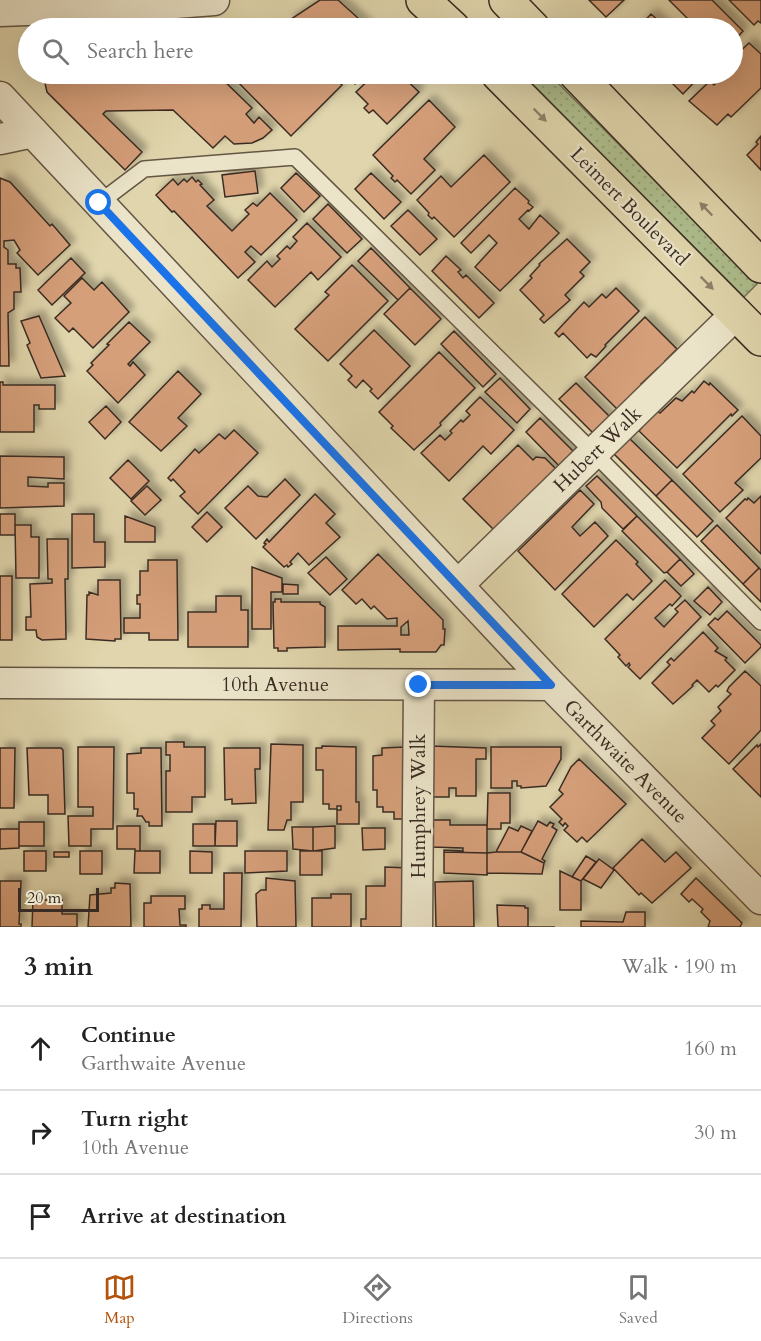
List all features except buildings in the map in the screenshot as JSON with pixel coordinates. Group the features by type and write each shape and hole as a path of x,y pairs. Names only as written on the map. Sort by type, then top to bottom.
{"main road":[{"path":"423,0 442,18"},
{"path":"506,0 523,18"},
{"name":"Leimert Boulevard","path":"508,84 761,339"},
{"path":"586,84 761,266"}],"street":[{"path":"0,11 214,0"},
{"name":"Garthwaite Avenue","path":"0,97 551,685 761,899"},
{"path":"0,140 33,132"},
{"name":"Hubert Walk","path":"458,585 737,313"},
{"name":"10th Avenue","path":"0,683 551,685"},
{"name":"Humphrey Walk","path":"417,927 419,685"}],"lane":[{"path":"99,203 144,169 295,157 761,622"}],"green space":[{"path":"531,84 559,84 757,284 744,297"}],"route":[{"path":"99,203 551,685 419,685"}]}
